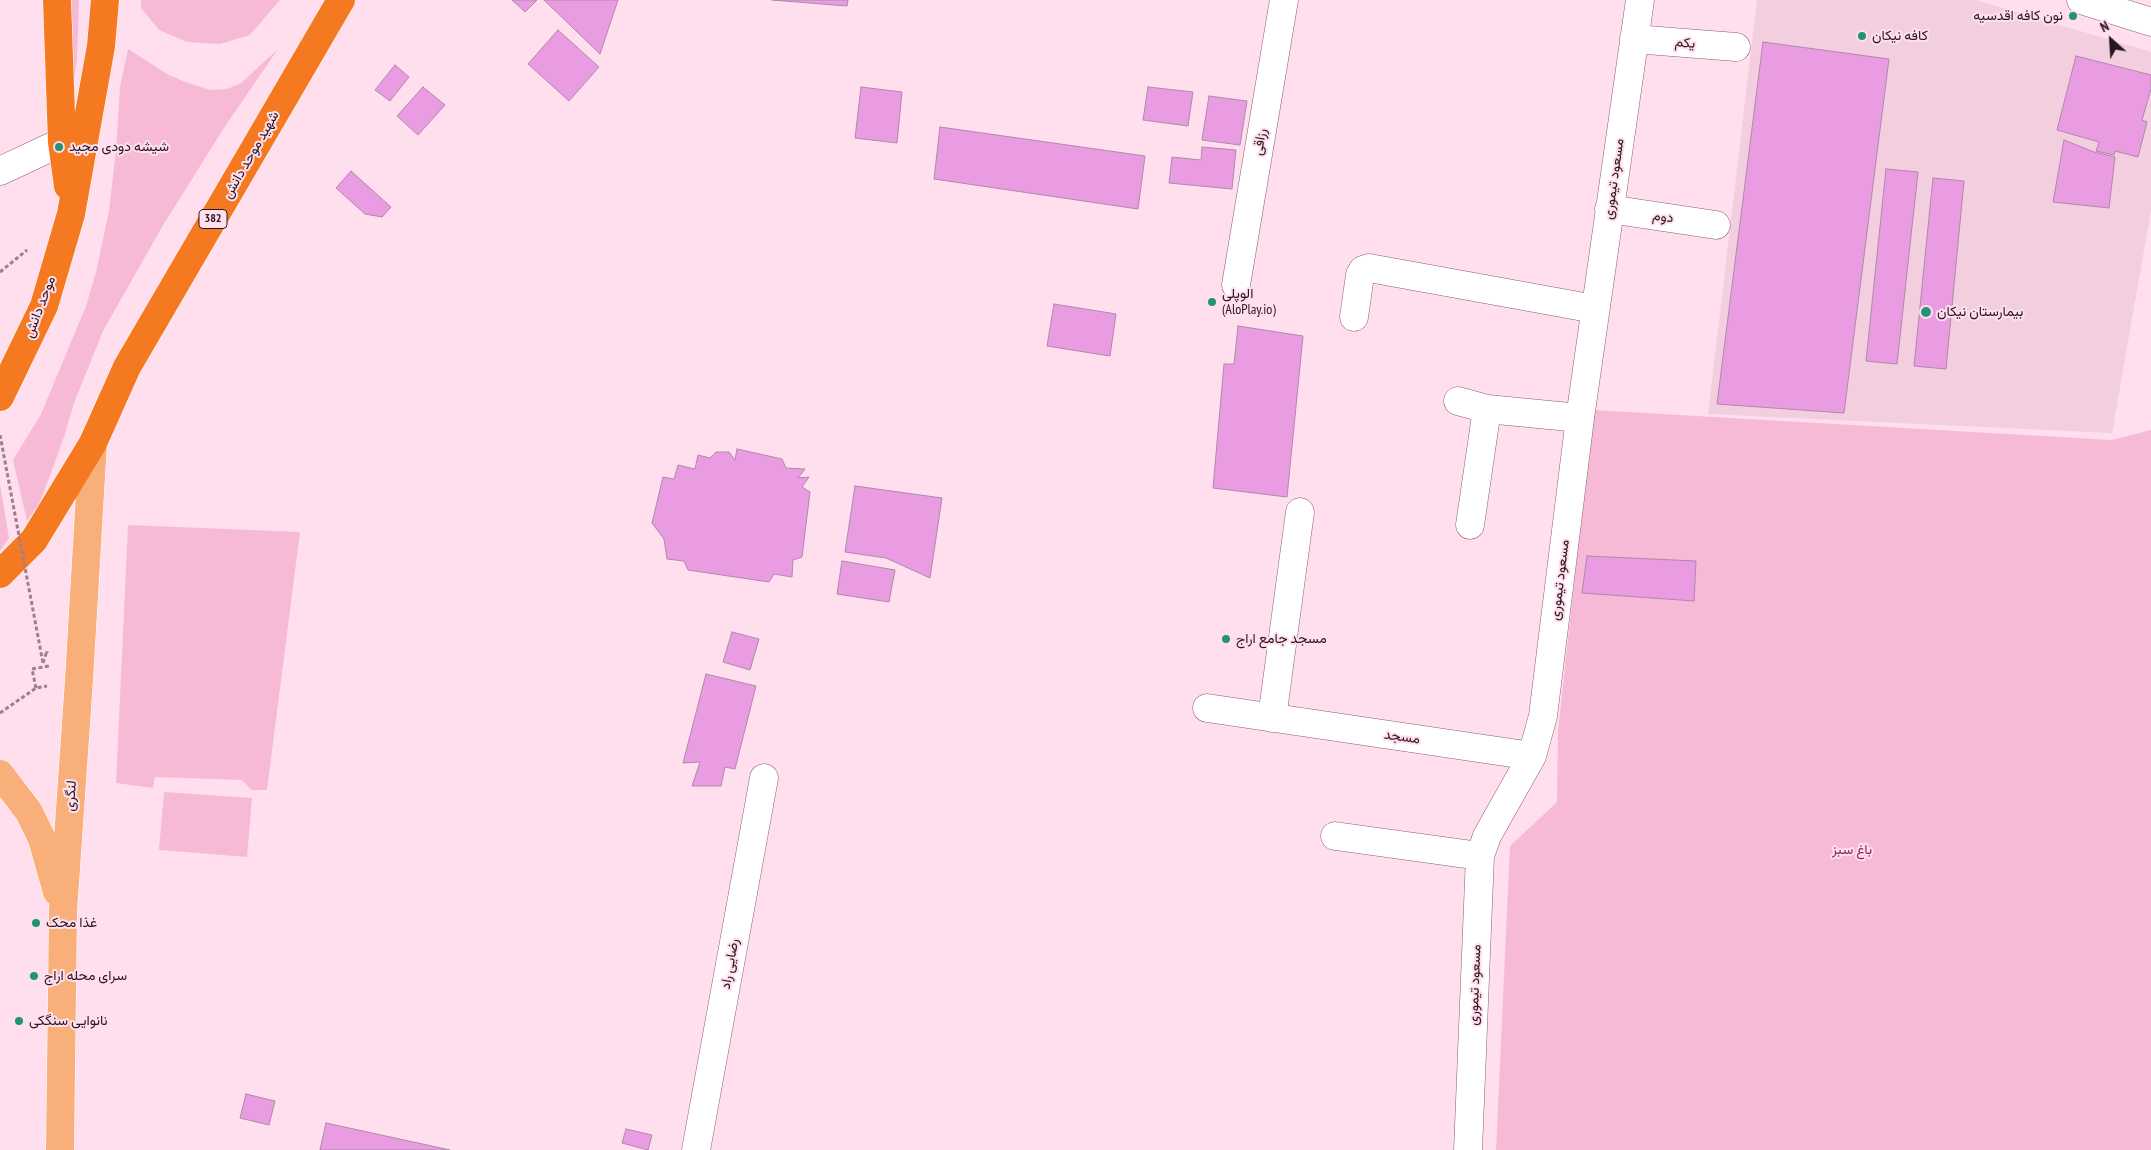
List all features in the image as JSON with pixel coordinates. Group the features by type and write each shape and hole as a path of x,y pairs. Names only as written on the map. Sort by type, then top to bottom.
{"highway":[{"path":"57,0 62,142 71,214"},
{"path":"71,214 101,46 105,0"},
{"name":"شهید موحد دانش","path":"93,443 127,367 341,0"},
{"name":"موحد دانش","path":"0,397 44,306 71,214"},
{"name":"382","path":"0,574 34,540 93,443"}],"main road":[{"name":"لنگری","path":"60,1150 63,911 93,443"},
{"path":"0,774 29,812 42,839 63,911"}],"street":[{"name":"رزاقی","path":"1236,285 1284,0"},
{"name":"مسعود تیموری","path":"1468,1150 1480,856 1487,836 1532,756 1543,716 1580,418 1640,0"},
{"path":"2081,0 2151,22"},
{"name":"یکم","path":"1634,39 1736,47"},
{"path":"0,172 62,142"},
{"name":"دوم","path":"1609,209 1716,224"},
{"path":"1354,318 1360,275 1363,270 1369,268 1596,309"},
{"path":"1458,401 1487,409 1580,418"},
{"path":"1470,525 1487,409"},
{"path":"1272,718 1300,512"},
{"name":"مسجد","path":"1207,708 1532,756"},
{"name":"رضایی راد","path":"696,1150 764,778"},
{"path":"1335,836 1480,856"}],"path":[{"path":"0,435 43,663 47,651 50,665 32,669 36,688 0,713"}],"shaded area":[{"name":"بیمارستان نیکان","path":"1757,0 1976,0 2151,52 2151,210 2112,433 1708,414"}],"green space":[{"path":"66,0 79,0 77,60 70,104"},
{"path":"141,0 280,0 250,35 220,44 187,42 159,30 141,8"},
{"path":"128,49 169,75 211,90 227,89 241,83 278,49 222,131 162,227 103,331 74,403 64,437 39,504 27,521 13,460 41,414 86,306 96,272 109,211 116,150 120,87"},
{"name":"باغ سبز","path":"1593,410 2112,440 2151,430 2151,1150 1496,1150 1510,846 1557,802 1558,731"},
{"path":"0,484 9,538 0,551"},
{"path":"128,525 300,532 267,790 251,790 242,780 155,777 153,788 116,783"},
{"path":"164,792 252,798 247,857 159,850"}],"building":[{"path":"512,0 537,0 525,12"},
{"path":"544,0 618,0 600,54"},
{"path":"772,0 848,0 847,6"},
{"path":"558,30 599,67 569,101 528,64"},
{"path":"1763,42 1889,59 1844,413 1717,404"},
{"path":"2076,56 2151,75 2151,89 2142,120 2147,122 2138,157 2115,151 2114,155 2096,151 2099,142 2057,130"},
{"path":"395,65 409,77 390,101 375,90"},
{"path":"423,87 445,105 418,135 397,116"},
{"path":"861,87 902,92 897,143 855,138"},
{"path":"1148,87 1193,92 1188,126 1143,120"},
{"path":"1209,96 1247,101 1240,145 1202,140"},
{"path":"940,127 1145,156 1138,209 934,179"},
{"path":"2064,140 2094,152 2115,157 2109,208 2053,202"},
{"path":"1202,147 1236,150 1232,189 1169,183 1172,157 1201,160"},
{"path":"1886,169 1918,172 1897,364 1866,361"},
{"path":"351,171 391,207 382,217 365,214 336,188"},
{"path":"1933,178 1964,181 1946,369 1914,366"},
{"path":"1054,304 1116,314 1110,356 1047,346"},
{"path":"1238,326 1303,336 1287,497 1213,488 1224,364 1234,364"},
{"path":"737,449 782,459 786,468 805,469 798,478 809,477 802,487 810,492 802,557 793,560 792,577 774,574 769,582 688,570 684,561 667,559 664,539 652,523 663,477 674,479 678,465 695,469 698,455 710,458 716,452 729,452 735,460"},
{"path":"855,486 942,498 930,578 886,558 845,552"},
{"path":"1587,556 1696,561 1694,601 1582,593"},
{"path":"842,561 895,570 889,602 837,594"},
{"path":"732,632 759,639 750,670 723,662"},
{"path":"706,674 756,686 735,769 725,767 721,786 692,786 700,762 683,763"},
{"path":"246,1094 275,1101 269,1125 240,1118"},
{"path":"326,1123 450,1150 320,1150"},
{"path":"626,1129 652,1135 648,1150 622,1143"}],"place":[{"name":"نون کافه اقدسیه","path":"2073,16"},
{"name":"کافه نیکان","path":"1862,36"},
{"name":"شیشه دودی مجید","path":"59,147"},
{"name":"الوپلی (AloPlay.io)","path":"1212,302"},
{"name":"بیمارستان نیکان","path":"1926,312"},
{"name":"مسجد جامع اراج","path":"1226,639"},
{"name":"غذا محک","path":"36,923"},
{"name":"سرای محله اراج","path":"34,976"},
{"name":"نانوایی سنگکی","path":"19,1021"}]}
